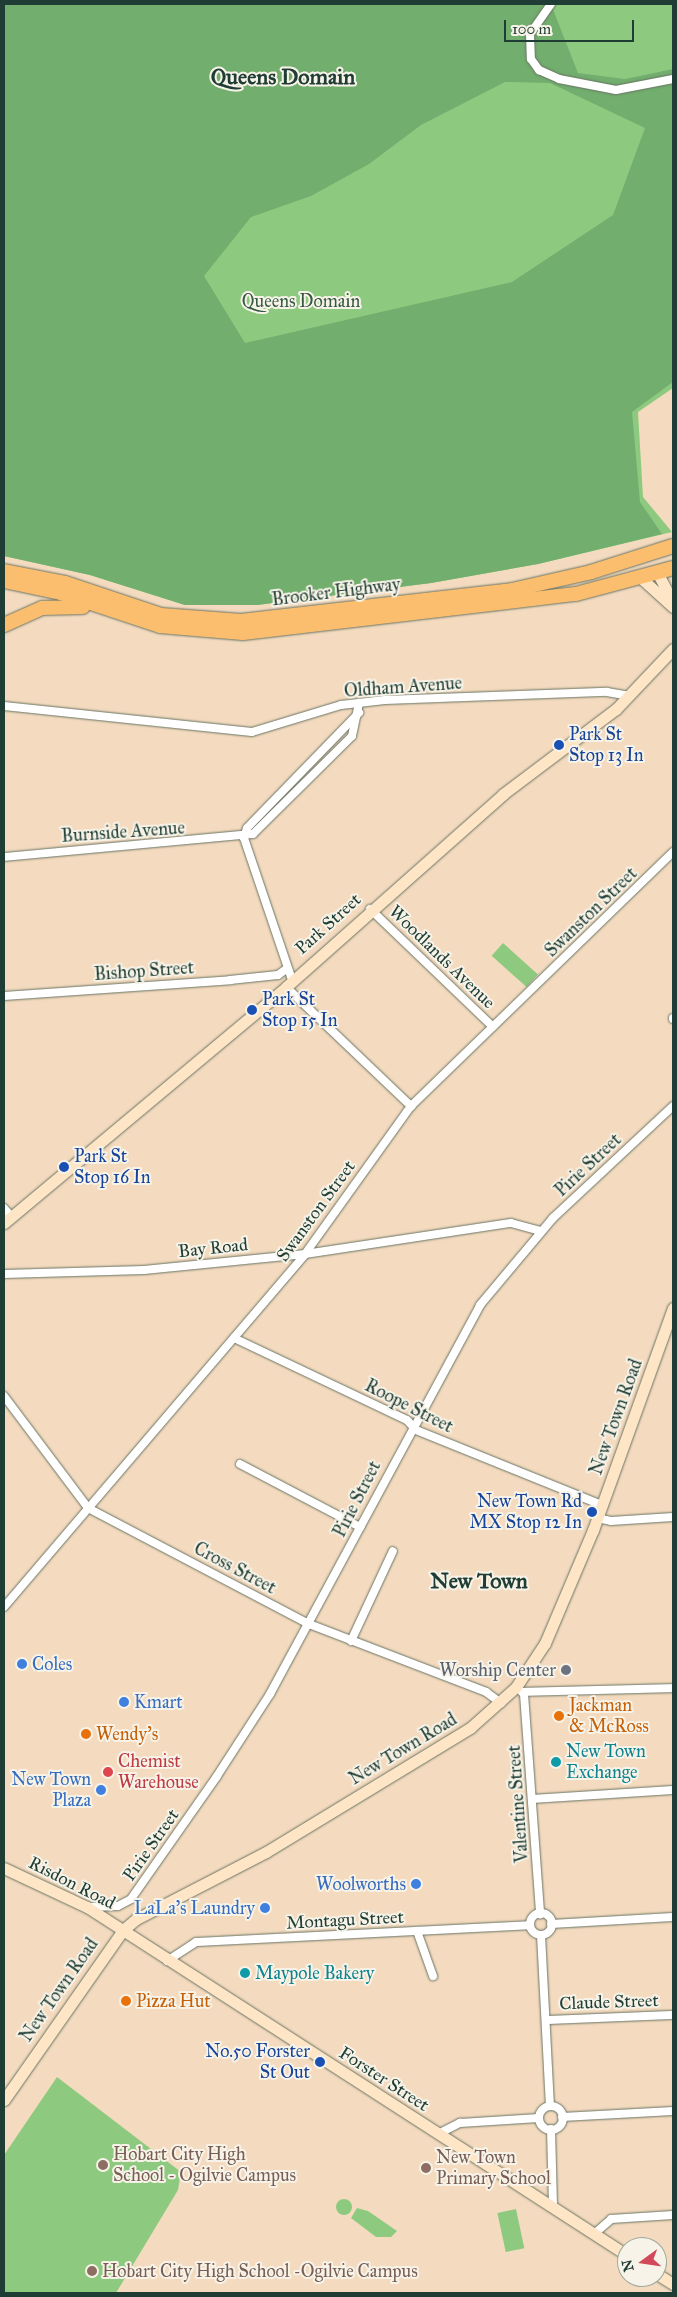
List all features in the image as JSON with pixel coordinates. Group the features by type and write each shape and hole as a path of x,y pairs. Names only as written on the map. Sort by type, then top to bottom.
{"highway":[{"name":"Brooker Highway","path":"4,570 65,583 161,615 210,621 266,619 512,590 591,572 673,546"},
{"path":"591,572 642,566 658,574"},
{"name":"Brooker Highway","path":"4,581 61,593 120,615 187,630 242,632 576,594 673,570"},
{"path":"4,625 58,605 120,615"}],"street":[{"path":"551,4 530,34 531,59 539,70 559,79 616,90 673,79"},
{"path":"671,598 667,581 673,570"},
{"path":"658,574 671,598"},
{"path":"642,579 673,607"},
{"name":"Park Street","path":"6,1216 289,983 370,909 503,794 630,696 673,649"},
{"name":"Oldham Avenue","path":"4,706 252,732 359,703 607,692 630,696"},
{"path":"359,703 358,713 247,828 244,838 289,983 411,1106"},
{"name":"Burnside Avenue","path":"4,857 244,838"},
{"name":"Swanston Street","path":"4,1607 305,1254 411,1106 673,852"},
{"name":"Woodlands Avenue","path":"370,909 493,1027"},
{"name":"Bishop Street","path":"4,996 230,980 278,975 285,970"},
{"name":"Pirie Street","path":"87,1907 118,1906 131,1899 183,1825 270,1694 309,1624 465,1326 540,1231 673,1106"},
{"name":"Bay Road","path":"4,1274 144,1270 305,1254 511,1223 540,1231"},
{"name":"New Town Road","path":"4,2100 123,1930 150,1911 266,1852 470,1728 520,1690 545,1643 597,1518 673,1308"},
{"name":"Roope Street","path":"234,1338 407,1420 412,1427 602,1505"},
{"name":"Cross Street","path":"4,1396 88,1508 309,1624 486,1692 501,1703"},
{"path":"240,1464 360,1527"},
{"path":"597,1518 611,1521 673,1517"},
{"path":"351,1641 392,1551"},
{"path":"520,1690 551,1694 673,1688"},
{"name":"Valentine Street","path":"520,1690 532,1799 540,1914"},
{"path":"532,1799 673,1790"},
{"name":"Risdon Road","path":"4,1868 87,1907 123,1930"},
{"path":"542,1935 533,1932 530,1924 540,1914 551,1924 673,1917"},
{"name":"Montagu Street","path":"167,1961 196,1942 530,1924"},
{"path":"551,1924 542,1935 550,2106 562,2117 673,2111"},
{"name":"Forster Street","path":"123,1930 167,1961 617,2249"},
{"path":"417,1931 433,1976"},
{"name":"Claude Street","path":"546,2020 673,2015"},
{"path":"438,2134 460,2123 539,2118 550,2106"},
{"path":"551,2129 560,2124 562,2117"},
{"path":"539,2118 551,2129 553,2207"},
{"path":"594,2234 611,2218 673,2214"}],"green space":[{"name":"Queens Domain","path":"4,4 673,4 673,388 638,412 643,497 672,532 538,564 431,583 257,605 185,605 90,575 4,556"},
{"name":"Queens Domain","path":"4,4 554,4 552,7 578,73 625,79 673,69 673,382 632,412 640,502 662,534 538,564 431,583 257,605 185,605 90,575 4,556","holes":["505,82 550,83 645,128 613,215 512,282 245,343 204,276 251,217 311,196 369,164 421,125"]},
{"path":"503,943 538,974 527,987 492,956"},
{"path":"57,2077 181,2172 178,2190 116,2293 4,2293 4,2155"},
{"path":"344,2199 350,2201 352,2207 350,2213 344,2215 338,2213 336,2207 338,2201"},
{"path":"357,2208 368,2211 397,2231 391,2237 376,2237 351,2218"},
{"path":"516,2209 524,2248 506,2252 497,2213"}],"place":[{"name":"Park St Stop 13 In","path":"559,745"},
{"name":"Park St Stop 15 In","path":"252,1010"},
{"name":"Park St Stop 16 In","path":"64,1167"},
{"name":"New Town Rd MX Stop 12 In","path":"592,1512"},
{"name":"Coles","path":"22,1664"},
{"name":"Worship Center","path":"566,1670"},
{"name":"Kmart","path":"124,1702"},
{"name":"Jackman & McRoss","path":"559,1716"},
{"name":"Wendy's","path":"86,1734"},
{"name":"New Town Exchange","path":"556,1762"},
{"name":"Chemist Warehouse","path":"108,1772"},
{"name":"New Town Plaza","path":"101,1790"},
{"name":"Woolworths","path":"416,1884"},
{"name":"LaLa's Laundry","path":"265,1908"},
{"name":"Maypole Bakery","path":"245,1973"},
{"name":"Pizza Hut","path":"126,2001"},
{"name":"No.50 Forster St Out","path":"320,2062"},
{"name":"Hobart City High School - Ogilvie Campus","path":"103,2165"},
{"name":"New Town Primary School","path":"426,2168"},
{"name":"Hobart City High School -Ogilvie Campus","path":"92,2271"}],"district":[{"name":"Queens Domain","path":"283,77"},
{"name":"New Town","path":"479,1581"}]}
